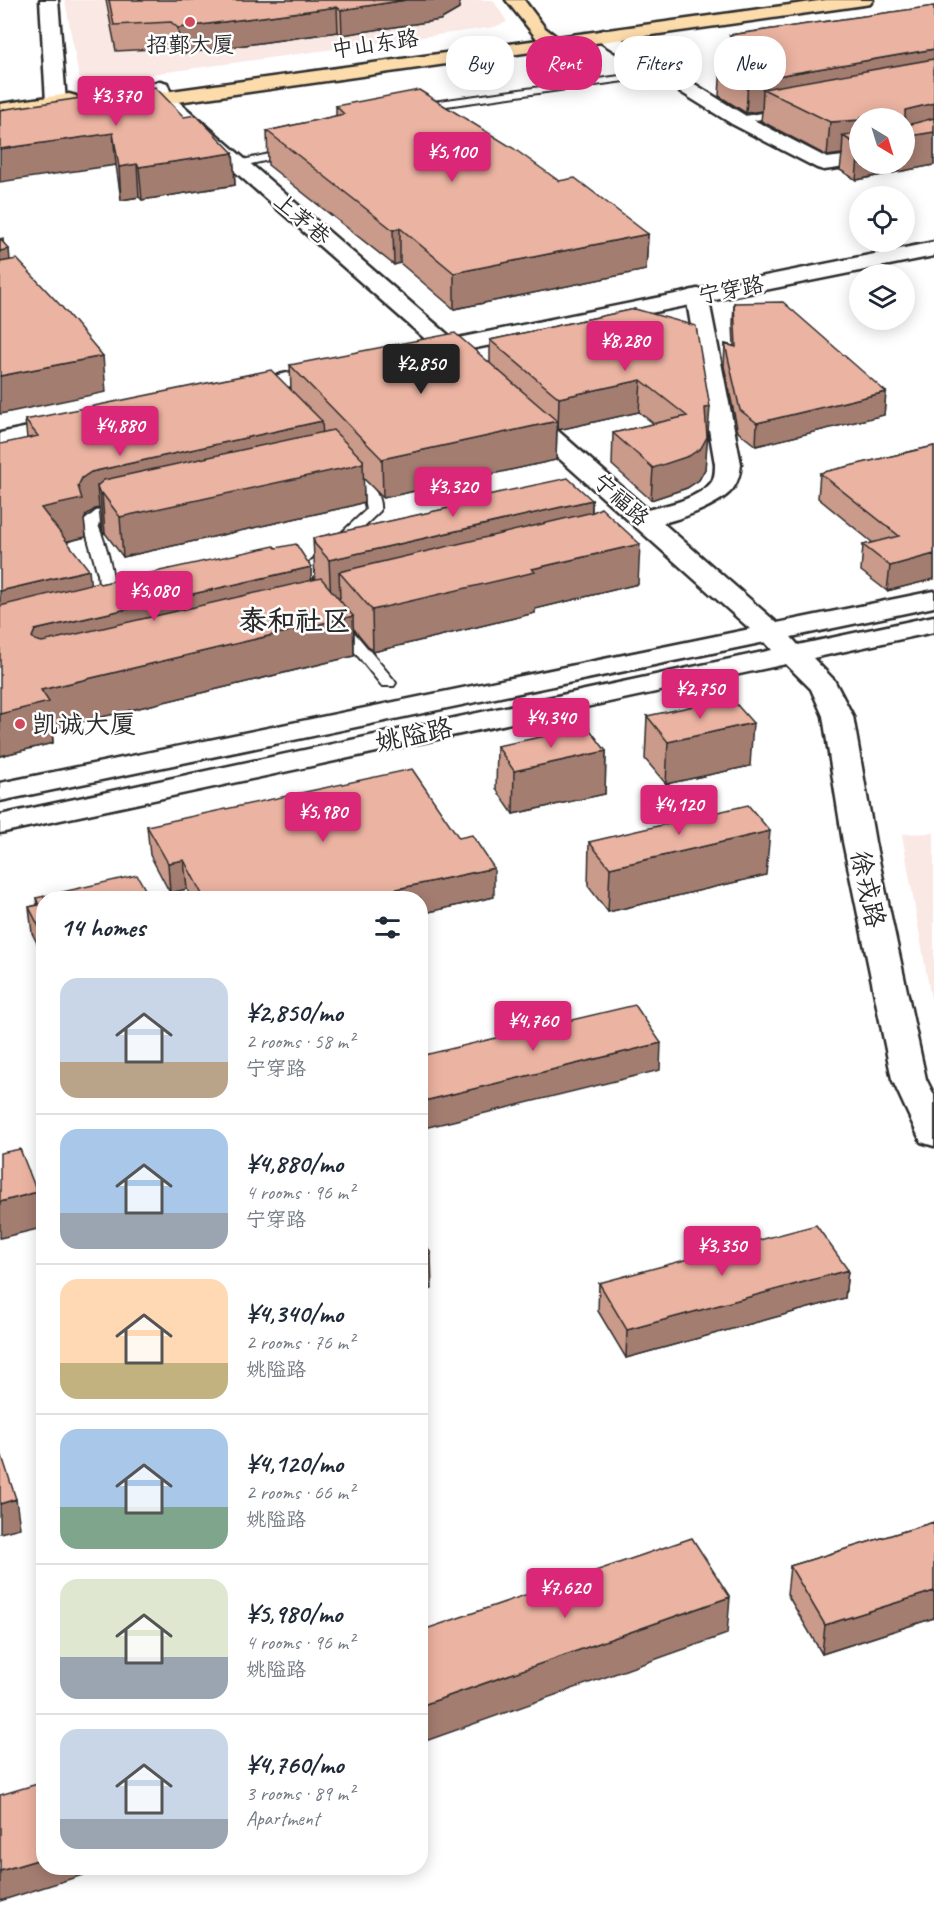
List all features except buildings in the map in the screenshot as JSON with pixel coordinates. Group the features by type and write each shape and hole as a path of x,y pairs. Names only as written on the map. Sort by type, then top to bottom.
{"main road":[{"path":"515,0 545,36"},
{"name":"中山东路","path":"552,36 763,0"},
{"name":"中山东路","path":"604,36 864,0"},
{"name":"中山东路","path":"0,120 96,102 526,40"},
{"name":"中山东路","path":"0,110 56,102 96,102"}],"street":[{"path":"49,0 56,102"},
{"path":"604,36 614,42"},
{"path":"690,90 739,120 824,164 849,161"},
{"name":"上茅巷","path":"162,93 238,164 448,347"},
{"name":"宁穿路","path":"414,354 934,249"},
{"path":"643,519 672,511 706,496 722,486 726,478 728,464 697,297"},
{"path":"448,347 484,378"},
{"path":"217,395 267,390 356,366"},
{"name":"宁福路","path":"510,402 793,654"},
{"path":"0,440 92,421"},
{"name":"姚隘路","path":"0,792 934,599"},
{"name":"姚隘路","path":"0,824 934,624"},
{"name":"徐戎路","path":"793,654 824,686 838,717 858,842 909,1079 934,1134"}],"lane":[{"path":"406,109 614,80"},
{"path":"739,120 795,110"},
{"path":"238,164 304,149"},
{"path":"338,461 373,497 375,504 373,511 313,567 305,578 308,587 388,682"},
{"path":"96,616 108,610 108,580 104,557 91,525 92,520 101,514 135,506"}],"shaded area":[{"path":"65,0 493,0 507,22 494,27 94,82 79,78"},
{"path":"934,833 934,1016 902,834"}],"place":[{"name":"招鄞大厦","path":"190,22"},
{"name":"凯诚大厦","path":"20,724"}],"district":[{"name":"泰和社区","path":"295,620"}]}
